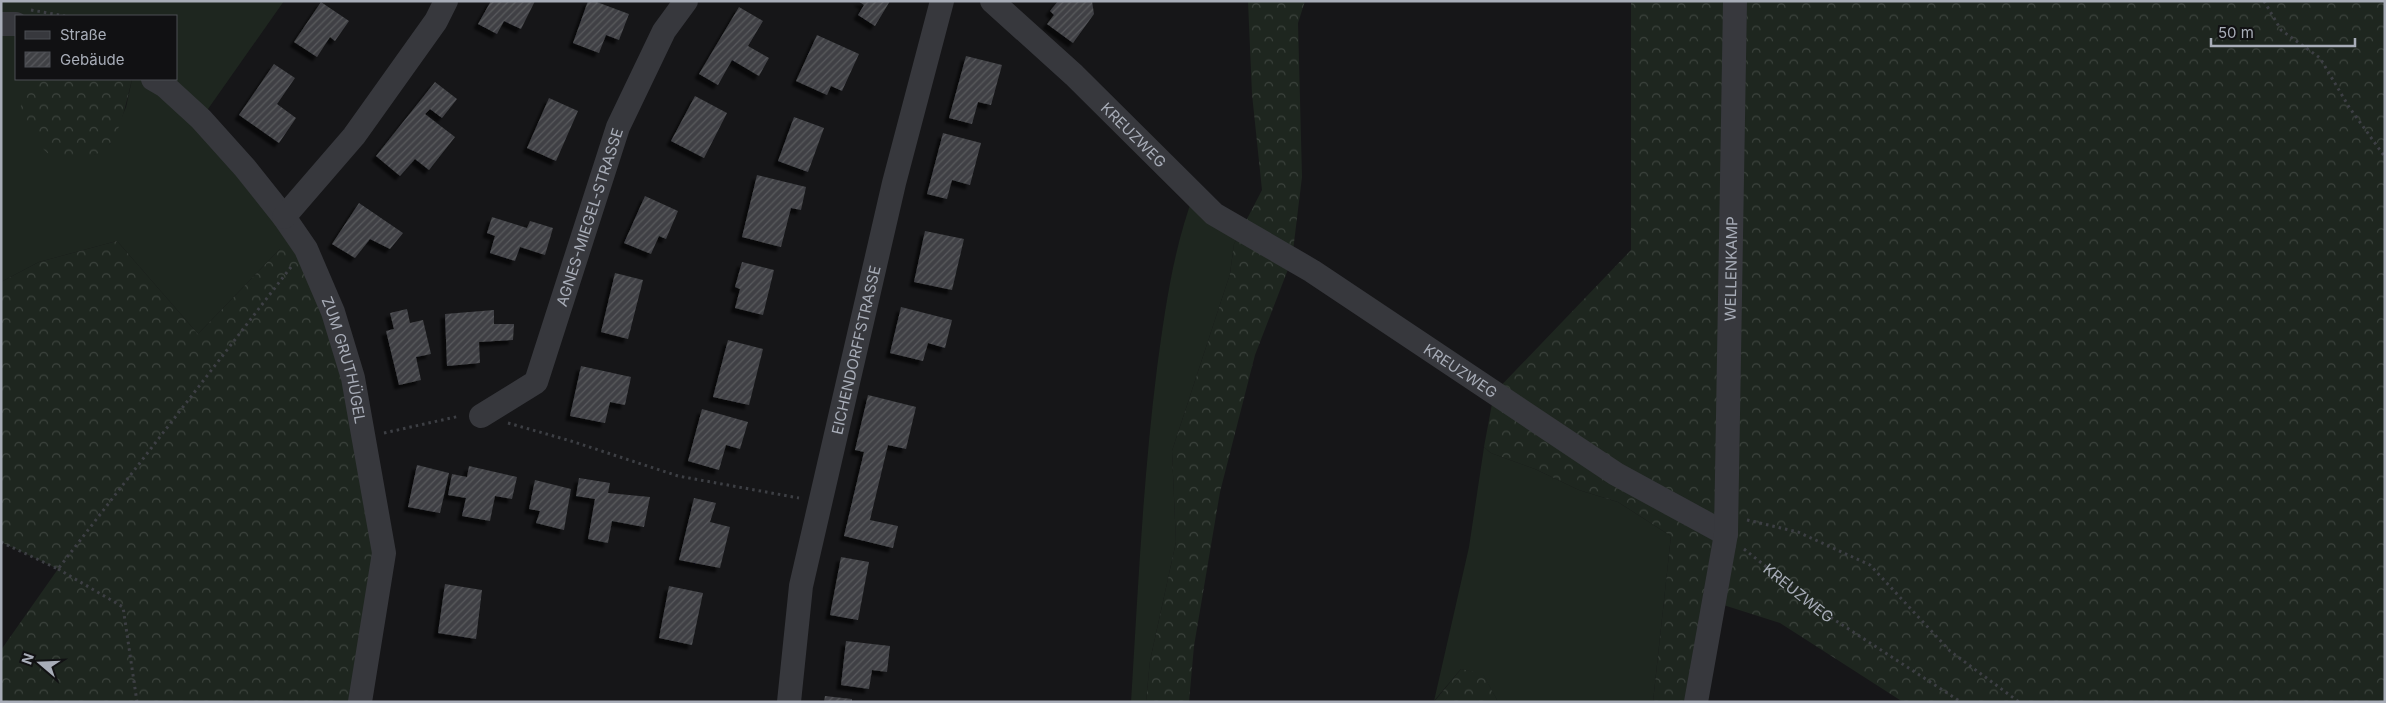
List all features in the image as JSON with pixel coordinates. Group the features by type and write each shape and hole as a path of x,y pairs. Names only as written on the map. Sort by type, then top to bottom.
{"street":[{"path":"284,217 354,136 436,21 446,1"},
{"name":"AGNES-MIEGEL-STRASSE","path":"481,416 536,382 618,127 664,31 686,1"},
{"name":"EICHENDORFFSTRASSE","path":"788,702 801,586 819,502 894,183 942,1"},
{"name":"KREUZWEG","path":"992,1 1074,75 1214,214 1312,271 1616,474 1726,525"},
{"name":"WELLENKAMP","path":"1696,702 1726,525 1735,1"},
{"path":"1,24 15,24"},
{"name":"ZUM GRUTHÜGEL","path":"155,80 201,119 245,168 284,217 306,249 333,312 353,378 384,553 360,702"}],"path":[{"path":"2264,1 2281,30 2320,58 2349,107 2385,157"},
{"path":"58,569 306,249"},
{"path":"364,436 461,416 481,416 571,441 678,476 819,502"},
{"path":"1726,525 1798,532 1870,565 1950,651 2019,702"},
{"name":"KREUZWEG","path":"1726,525 1824,613 1960,702"},
{"path":"1,542 58,569 123,607 137,702"}],"green space":[{"path":"1,1 284,1 201,119 306,249 280,249 198,334 117,241 39,262 1,282","holes":["15,15 178,15 178,80 132,80 126,107 110,144 94,155 26,80 15,80"]},
{"path":"1248,1 1305,1 1298,23 1302,177 1292,259 1255,355 1220,492 1194,646 1189,702 1146,702 1150,661 1176,542 1172,451 1230,274 1234,244 1262,190 1252,94"},
{"path":"1631,1 2385,1 2385,702 1903,702 1780,623 1714,602 1697,702 1653,702 1671,536 1618,502 1579,490 1535,469 1491,453 1484,447 1494,393 1631,250"},
{"path":"26,80 132,80 121,122 110,144 98,154 73,159 56,157 49,154 36,140 22,114 21,105"},
{"path":"1194,194 1241,230 1234,244 1230,274 1172,451 1176,542 1150,661 1146,702 1131,702 1144,493 1157,368 1175,258"},
{"path":"117,241 198,334 280,249 306,249 333,312 384,553 360,702 1,702 1,650 58,569 1,542 1,282 39,262"},
{"path":"1484,447 1491,453 1535,469 1579,490 1618,502 1671,536 1653,702 1498,702 1483,675 1461,669 1434,701 1469,547"},
{"path":"1461,669 1483,674 1498,702 1434,702"}],"building":[{"path":"491,1 535,1 521,29 504,21 497,34 478,24"},
{"path":"588,1 594,1 629,14 619,40 606,35 599,53 573,43"},
{"path":"858,1 890,1 875,26 858,15 864,5"},
{"path":"1058,1 1092,1 1094,14 1073,43 1047,24 1054,15 1050,11"},
{"path":"321,2 349,21 335,41 330,37 317,57 294,42"},
{"path":"739,7 763,21 748,46 769,58 759,76 732,60 718,85 699,74"},
{"path":"817,35 859,54 842,91 831,86 827,95 796,81"},
{"path":"966,56 1002,65 991,105 978,102 972,124 949,118"},
{"path":"274,64 295,78 277,104 296,118 279,143 239,115"},
{"path":"435,82 457,99 442,118 430,109 425,114 455,137 429,170 415,159 400,176 376,156"},
{"path":"695,96 727,113 704,158 671,141"},
{"path":"549,98 578,111 556,161 527,148"},
{"path":"794,117 824,128 808,172 778,161"},
{"path":"943,133 981,143 970,185 952,180 947,199 927,194"},
{"path":"757,175 806,187 801,210 791,208 781,247 742,237"},
{"path":"645,196 678,211 666,239 659,236 651,254 624,243"},
{"path":"359,203 403,233 390,249 370,239 355,258 332,244"},
{"path":"492,217 527,228 530,221 553,228 545,255 520,247 515,261 490,253 495,236 487,233"},
{"path":"925,231 964,239 952,290 914,282"},
{"path":"742,262 774,270 763,315 735,308 740,289 735,287"},
{"path":"615,273 643,280 628,339 601,332"},
{"path":"901,307 952,320 945,348 928,343 923,361 890,353"},
{"path":"407,309 410,323 423,320 431,354 416,357 421,380 399,385 386,331 394,329 390,313"},
{"path":"494,310 494,324 514,324 513,340 479,342 480,363 447,366 445,314"},
{"path":"728,340 763,349 749,405 713,397"},
{"path":"581,366 631,377 625,405 610,402 605,423 570,416"},
{"path":"868,395 916,407 906,449 888,445 870,520 898,526 893,548 844,536 864,452 855,450"},
{"path":"702,409 748,422 740,449 726,445 719,470 688,461"},
{"path":"417,465 449,473 440,513 408,507"},
{"path":"469,466 517,477 512,499 495,496 490,521 462,516 466,498 448,495 452,474 467,477"},
{"path":"579,478 610,483 608,493 650,497 644,527 612,521 608,543 588,539 595,499 576,496"},
{"path":"535,480 571,489 564,530 536,523 540,511 529,509"},
{"path":"694,498 716,503 710,522 730,527 720,568 679,560"},
{"path":"841,557 869,562 858,620 830,615"},
{"path":"445,584 482,590 476,639 438,633"},
{"path":"669,586 703,593 692,645 659,638"},
{"path":"846,641 890,646 887,672 872,670 869,689 841,685"},
{"path":"825,696 852,699 852,702 824,702"}]}
